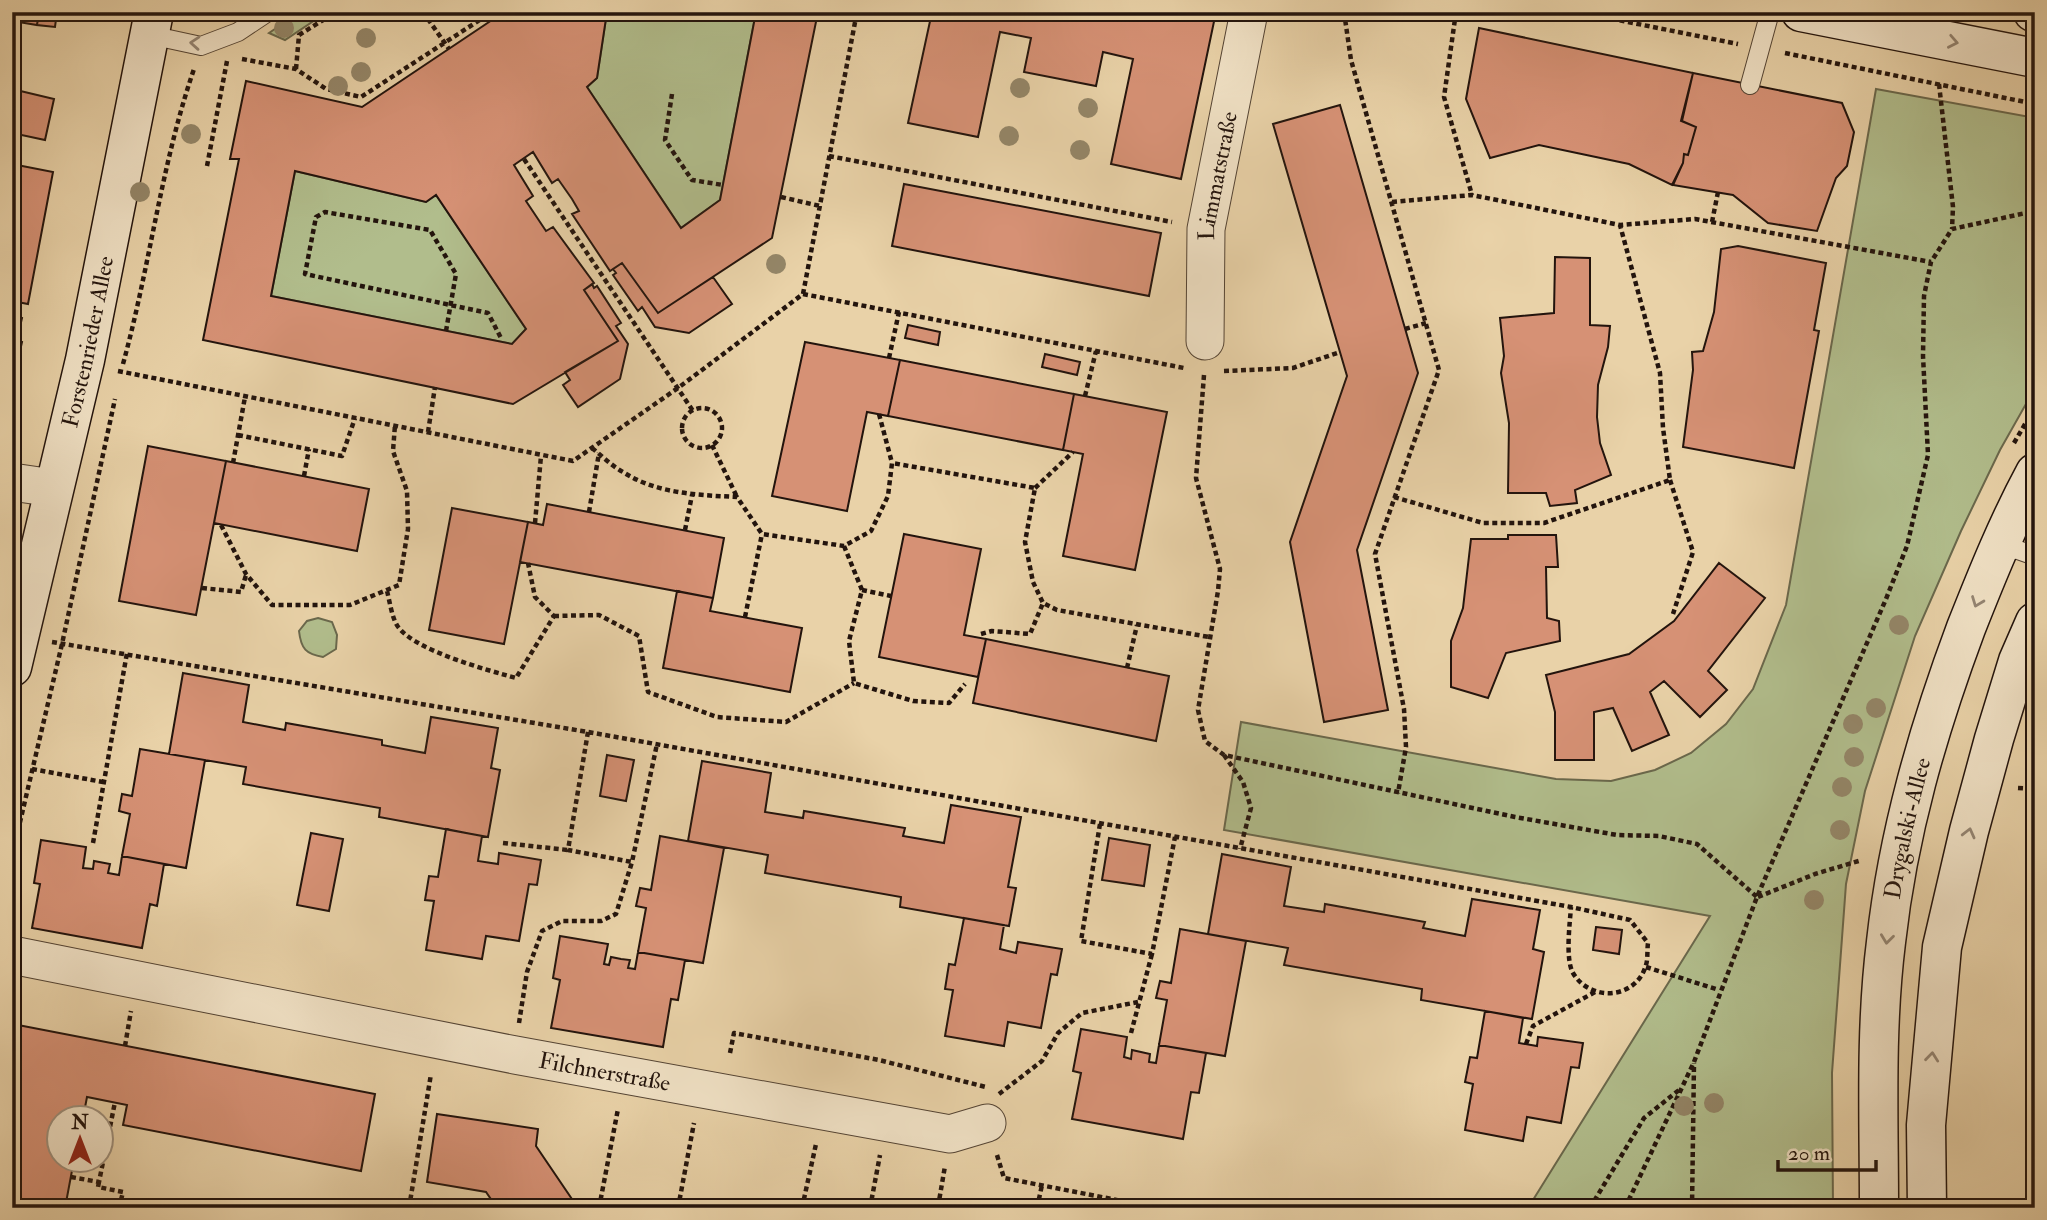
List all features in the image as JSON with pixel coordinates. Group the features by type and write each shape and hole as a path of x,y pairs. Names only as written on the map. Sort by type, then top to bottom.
{"main road":[{"path":"1801,12 1887,21 2035,58"},
{"name":"Forstenrieder Allee","path":"12,667 85,360 152,24"},
{"name":"Drygalski-Allee","path":"1879,1208 1879,1042 1886,942 1908,810 1938,703 1998,548 2035,473"},
{"path":"1927,1208 1926,1125 1942,947 1994,739 2018,661 2035,622"}],"street":[{"name":"Limmatstraße","path":"1204,357 1206,229 1249,12"},
{"path":"12,482 53,488"},
{"name":"Filchnerstraße","path":"12,955 514,1055 886,1123 950,1134 987,1123"}],"lane":[{"path":"152,24 201,46 239,32 268,12"},
{"path":"1749,85 1770,12"},
{"path":"1998,548 2018,550 2035,556"}],"path":[{"path":"296,69 299,36 336,12"},
{"path":"423,12 447,47"},
{"path":"242,59 296,69 326,89 361,97 447,47 492,12"},
{"path":"85,360 121,372 572,461 678,388 803,295 857,12"},
{"path":"1344,12 1351,60 1439,370 1375,554 1404,709 1406,747 1398,793"},
{"path":"1456,12 1444,97 1472,195"},
{"path":"1578,12 2035,104"},
{"path":"119,383 137,314 169,156 201,46"},
{"path":"207,166 228,57"},
{"path":"1625,1208 1694,1062 1719,990 1757,897 1907,546 1928,455 1923,356 1924,296 1931,261 1952,229 1953,207 1939,84"},
{"path":"673,94 665,140 692,180 723,185"},
{"path":"829,156 1206,229"},
{"path":"524,159 693,411"},
{"path":"1712,222 1718,192"},
{"path":"1392,202 1472,195 1620,225 1695,219 1931,261"},
{"path":"781,197 820,206"},
{"path":"1952,229 2035,211"},
{"path":"446,331 451,305 456,274 430,230 325,212 316,217 305,274 451,305 488,313 501,338"},
{"path":"1620,225 1660,373 1663,428 1670,480 1693,552 1673,614"},
{"path":"803,295 1096,351 1204,357 1293,368 1340,352"},
{"path":"889,358 899,312"},
{"path":"1405,329 1426,323"},
{"path":"1085,396 1096,351"},
{"path":"1204,357 1196,478 1220,569 1198,710 1205,741 1224,755 1243,782 1251,808 1240,849"},
{"path":"428,432 435,387"},
{"path":"12,856 116,396"},
{"path":"233,463 245,397"},
{"path":"706,409 718,416 721,422 720,436 712,445 698,447 683,434 684,421 693,411 706,409"},
{"path":"762,534 844,546 871,531 888,496 892,463 879,414"},
{"path":"239,435 342,456 355,418"},
{"path":"222,525 246,574 272,605 350,606 399,585 408,529 407,491 393,451 395,425"},
{"path":"712,445 737,497 762,534 745,617"},
{"path":"592,448 623,472 650,485 692,495 737,497"},
{"path":"304,476 309,449"},
{"path":"1073,452 1035,488 1025,542 1033,582 1044,603 1057,610 1209,637"},
{"path":"589,512 599,453"},
{"path":"535,523 541,456"},
{"path":"892,463 1035,488"},
{"path":"1394,497 1482,523 1544,523 1670,480"},
{"path":"685,530 692,495"},
{"path":"844,546 862,590 849,640 854,683"},
{"path":"528,563 535,597 554,616 599,615 639,636 648,692 717,717 786,722 854,683 913,701 948,703 965,684"},
{"path":"202,588 241,592 246,574"},
{"path":"862,590 891,596"},
{"path":"387,591 398,628 421,644 478,667 516,678 554,616"},
{"path":"981,634 992,631 1030,634 1044,603"},
{"path":"1128,668 1137,625"},
{"path":"83,647 657,744 1571,907 1630,920 1648,943 1646,967 1630,988 1605,995 1590,990 1572,971 1569,947 1571,907"},
{"path":"93,843 127,653"},
{"path":"568,850 588,732"},
{"path":"514,1055 527,971 542,931 562,921 601,921 616,914 632,862 657,744"},
{"path":"1224,755 1515,817 1617,835 1659,836 1697,844 1757,897"},
{"path":"32,769 103,782"},
{"path":"1100,824 1081,941 1153,954"},
{"path":"1131,1033 1153,954 1175,837"},
{"path":"503,843 568,850 632,862"},
{"path":"1757,897 1815,874 1864,860"},
{"path":"1646,967 1719,990"},
{"path":"1526,1044 1532,1026 1595,992"},
{"path":"1138,1002 1082,1013 1058,1033 1042,1061 1000,1090 987,1123 1004,1178 1158,1208"},
{"path":"730,1053 734,1033 879,1060 986,1087"},
{"path":"409,1208 437,1040"},
{"path":"1692,1208 1694,1062"},
{"path":"599,1208 624,1075"},
{"path":"1590,1208 1644,1118 1682,1087"},
{"path":"678,1208 701,1089"},
{"path":"115,1102 98,1187 122,1192 119,1208"},
{"path":"791,1208 802,1207 824,1112"},
{"path":"870,1208 886,1123"},
{"path":"71,1177 99,1182"},
{"path":"1037,1208 1042,1185"}],"green space":[{"path":"300,12 327,12 285,40 269,33"},
{"path":"607,12 756,12 720,200 681,228 587,87 597,78"},
{"path":"1876,89 2035,118 2035,388 2000,450 1915,636 1865,791 1846,884 1832,1073 1833,1208 1528,1208 1710,916 1224,830 1241,722 1556,779 1611,781 1655,770 1691,753 1726,724 1753,689 1786,605"},
{"path":"295,171 426,202 436,195 526,329 512,344 271,296"},
{"path":"318,618 332,622 337,635 336,649 323,657 305,650 299,631 307,621"}],"building":[{"path":"12,12 39,12 37,25 12,21"},
{"path":"39,12 57,12 55,27 37,25"},
{"path":"504,12 607,12 597,78 587,87 681,228 720,200 756,12 818,12 772,238 658,313 622,263 610,271 572,214 579,211 572,199 558,179 552,183 533,152 514,165 533,196 526,201 546,231 553,227 594,283 584,290 618,341 513,404 203,340 239,159 230,159 246,81 362,107","holes":["295,171 426,202 436,195 526,329 512,344 271,296"]},
{"path":"932,12 1216,12 1181,179 1111,164 1133,59 1103,52 1096,86 1024,72 1031,38 1000,32 978,137 908,123"},
{"path":"1479,28 1693,73 1681,121 1696,127 1688,155 1684,154 1683,163 1672,185 1629,164 1539,145 1490,158 1466,99"},
{"path":"1693,73 1842,103 1854,132 1847,166 1836,178 1817,231 1768,223 1733,195 1673,185 1684,154 1688,155 1696,127 1682,121"},
{"path":"12,89 54,99 45,140 12,133"},
{"path":"1340,105 1418,373 1357,550 1388,710 1324,722 1290,542 1347,376 1273,124"},
{"path":"12,164 53,172 28,304 12,301"},
{"path":"904,184 1161,233 1149,296 892,246"},
{"path":"1738,246 1826,263 1814,330 1819,331 1794,468 1683,447 1693,370 1692,352 1703,351 1714,312 1721,249"},
{"path":"1555,257 1590,258 1590,325 1610,326 1608,347 1598,385 1597,417 1600,443 1611,475 1575,490 1577,503 1550,506 1546,493 1508,493 1509,423 1501,373 1504,356 1500,318 1554,313"},
{"path":"622,263 658,313 713,277 732,304 689,333 655,327 642,307 638,311 613,275 616,273 613,269"},
{"path":"592,284 594,288 597,286 621,323 616,326 628,344 620,379 578,407 563,385 570,380 565,372 618,341 584,290"},
{"path":"12,315 22,318 17,340 12,339"},
{"path":"908,325 940,332 938,345 905,338"},
{"path":"12,339 22,342 16,369 12,368"},
{"path":"805,342 900,360 888,416 867,412 847,511 772,496"},
{"path":"1045,354 1080,362 1077,375 1042,367"},
{"path":"900,360 1074,394 1063,450 888,416"},
{"path":"1074,394 1167,412 1135,570 1063,556 1083,454 1063,450"},
{"path":"148,446 226,461 196,615 119,601"},
{"path":"226,461 369,489 357,551 214,523"},
{"path":"547,504 724,538 713,598 520,562 528,522 543,525"},
{"path":"452,508 528,522 504,644 429,630"},
{"path":"904,534 981,549 964,635 986,639 978,677 879,657"},
{"path":"1508,535 1556,535 1558,567 1546,567 1547,618 1559,621 1560,641 1506,653 1488,698 1451,687 1451,641 1463,608 1471,539 1508,539"},
{"path":"1719,563 1765,598 1708,671 1727,690 1700,717 1664,681 1650,692 1669,735 1632,751 1613,708 1594,712 1594,760 1555,760 1555,712 1546,675 1629,654 1674,621"},
{"path":"677,591 713,598 710,611 802,628 790,692 663,668"},
{"path":"986,639 1169,676 1156,741 973,703"},
{"path":"183,673 249,685 243,722 285,730 286,723 382,740 382,745 425,753 431,717 498,728 491,768 500,770 488,837 379,817 380,808 243,784 246,767 169,754"},
{"path":"140,749 205,760 186,868 122,856 130,814 119,811 122,794 132,796"},
{"path":"607,755 634,760 626,801 600,796"},
{"path":"702,761 771,773 765,812 803,818 804,811 905,828 903,836 944,843 951,805 1021,817 1008,887 1016,888 1009,926 900,907 901,897 765,873 768,855 688,841"},
{"path":"446,829 482,836 478,861 498,864 499,853 541,860 537,885 529,884 519,941 486,936 482,959 426,950 434,901 425,900 429,876 438,877"},
{"path":"311,833 343,839 329,911 297,905"},
{"path":"660,836 724,848 703,963 638,952 646,908 636,906 640,888 651,890"},
{"path":"1109,838 1150,845 1144,886 1102,880"},
{"path":"41,840 86,847 83,868 93,869 94,861 110,864 108,873 119,875 122,856 164,864 157,906 150,904 142,948 32,928 40,884 34,883"},
{"path":"1222,854 1291,867 1284,906 1324,912 1325,904 1425,922 1423,928 1465,936 1472,899 1540,910 1533,949 1544,952 1532,1019 1421,1000 1422,989 1284,965 1288,948 1208,934"},
{"path":"964,918 1004,925 1000,949 1016,953 1018,942 1062,949 1057,975 1051,974 1041,1028 1008,1022 1004,1046 945,1036 953,990 945,989 949,964 955,965"},
{"path":"1596,927 1622,930 1619,954 1593,950"},
{"path":"1180,929 1246,941 1225,1056 1159,1045 1167,1000 1156,998 1160,981 1171,983"},
{"path":"560,936 608,944 604,964 609,965 611,957 630,960 628,968 635,969 638,952 685,960 678,1000 671,999 663,1047 551,1028 560,980 553,978"},
{"path":"1485,1011 1523,1018 1519,1043 1537,1046 1538,1037 1583,1043 1579,1068 1571,1067 1561,1123 1527,1117 1523,1141 1465,1130 1473,1084 1465,1082 1470,1057 1477,1058"},
{"path":"18,1025 375,1094 361,1171 123,1125 127,1105 87,1097 86,1104 46,1104 46,1174 71,1174 65,1208 12,1208 12,1054"},
{"path":"1081,1029 1127,1037 1124,1057 1131,1059 1132,1050 1150,1054 1149,1062 1156,1063 1159,1045 1206,1053 1199,1093 1191,1092 1183,1139 1072,1119 1081,1073 1073,1071"},
{"path":"437,1114 538,1129 536,1146 578,1208 497,1208 486,1192 427,1182"}]}
